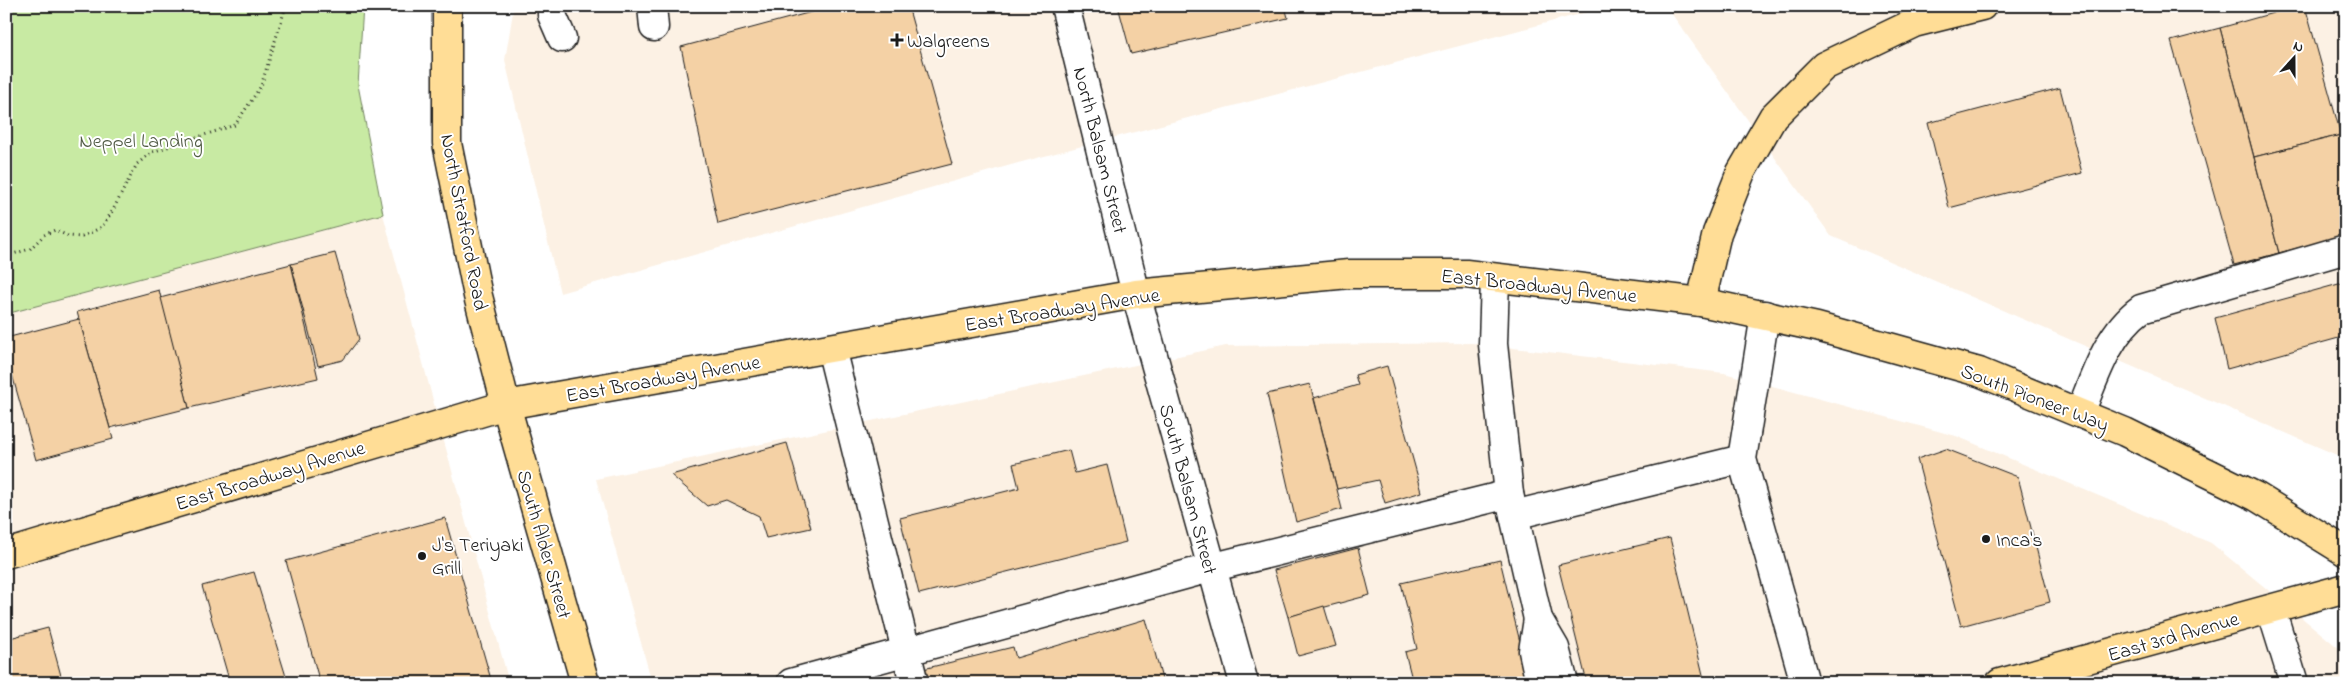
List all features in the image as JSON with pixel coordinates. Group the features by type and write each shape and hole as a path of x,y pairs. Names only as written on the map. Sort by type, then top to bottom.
{"main road":[{"name":"North Stratford Road","path":"447,6 447,143 478,296 506,405"},
{"path":"1701,302 1717,233 1740,172 1773,117 1824,66 1914,23 1982,6"},
{"name":"East Broadway Avenue","path":"6,554 506,405 1136,294 1349,274 1466,274 1701,302"},
{"name":"South Pioneer Way","path":"1701,302 1817,327 1979,372 2125,432 2257,497 2346,552"},
{"name":"South Alder Street","path":"506,405 585,683"},
{"name":"East 3rd Avenue","path":"2000,683 2346,588"}],"street":[{"path":"552,6 552,15 562,38"},
{"name":"North Balsam Street","path":"1065,6 1136,294"},
{"path":"2080,413 2101,361 2118,332 2130,318 2142,309 2346,249"},
{"path":"1495,278 1493,344 1511,504 1538,619 1555,648 1564,683"},
{"name":"South Balsam Street","path":"1136,294 1210,568 1244,683"},
{"path":"1765,315 1742,459 1805,683"},
{"path":"831,348 914,683"},
{"path":"791,683 1210,568 1511,504 1742,459"},
{"path":"2271,609 2294,683"},
{"path":"1538,619 1533,651 1540,683"}],"path":[{"path":"6,256 30,248 44,236 55,230 68,236 82,237 102,227 137,164 152,152 235,125 261,86 286,6"}],"shaded area":[{"path":"514,6 1610,6 1018,163 560,293 505,60"},
{"path":"1666,6 2346,6 2346,459 1831,236"},
{"path":"383,214 509,683 6,683 6,312"},
{"path":"1472,343 1724,373 1956,436 2211,543 2346,654 2346,683 652,683 596,479 1226,346"}],"green space":[{"name":"Neppel Landing","path":"6,6 363,6 358,85 383,214 6,314"}],"building":[{"name":"Walgreens","path":"834,6 908,6 952,164 718,224 681,47"},
{"path":"1118,6 1285,6 1288,18 1131,54"},
{"path":"2298,6 2305,6 2341,135 2254,157 2220,28"},
{"path":"2220,28 2279,253 2234,265 2171,41"},
{"path":"2060,88 2082,173 1949,208 1928,123"},
{"path":"2341,135 2346,154 2346,235 2279,253 2254,157"},
{"path":"335,253 359,339 343,360 318,366 291,264"},
{"path":"291,264 318,378 189,408 160,298"},
{"path":"2346,282 2346,336 2227,369 2215,318"},
{"path":"159,290 189,408 110,428 77,312"},
{"path":"79,319 113,439 36,460 6,353 6,338"},
{"path":"1387,366 1422,492 1385,503 1378,480 1337,489 1314,398 1358,385 1355,375"},
{"path":"1310,384 1342,509 1296,522 1267,394"},
{"path":"787,443 811,528 766,538 759,516 726,500 707,506 671,475"},
{"name":"Inca's","path":"1946,449 2018,477 2050,602 1961,626 1917,459"},
{"path":"1069,450 1075,473 1107,465 1126,542 919,594 900,518 1019,488 1013,464"},
{"path":"445,518 492,683 320,683 286,561"},
{"path":"1670,538 1705,683 1587,683 1558,565"},
{"path":"1358,548 1370,595 1288,617 1274,570"},
{"path":"1500,560 1530,683 1413,683 1405,652 1417,649 1401,583"},
{"path":"254,572 288,683 230,683 202,586"},
{"path":"1324,606 1336,646 1298,656 1288,617"},
{"path":"1146,619 1163,683 922,683 919,670 1013,647 1016,658"},
{"path":"48,628 63,683 6,683 6,639"}],"place":[{"name":"Walgreens","path":"897,40"},
{"name":"Inca's","path":"1986,539"},
{"name":"J's Teriyaki Grill","path":"422,556"}]}
